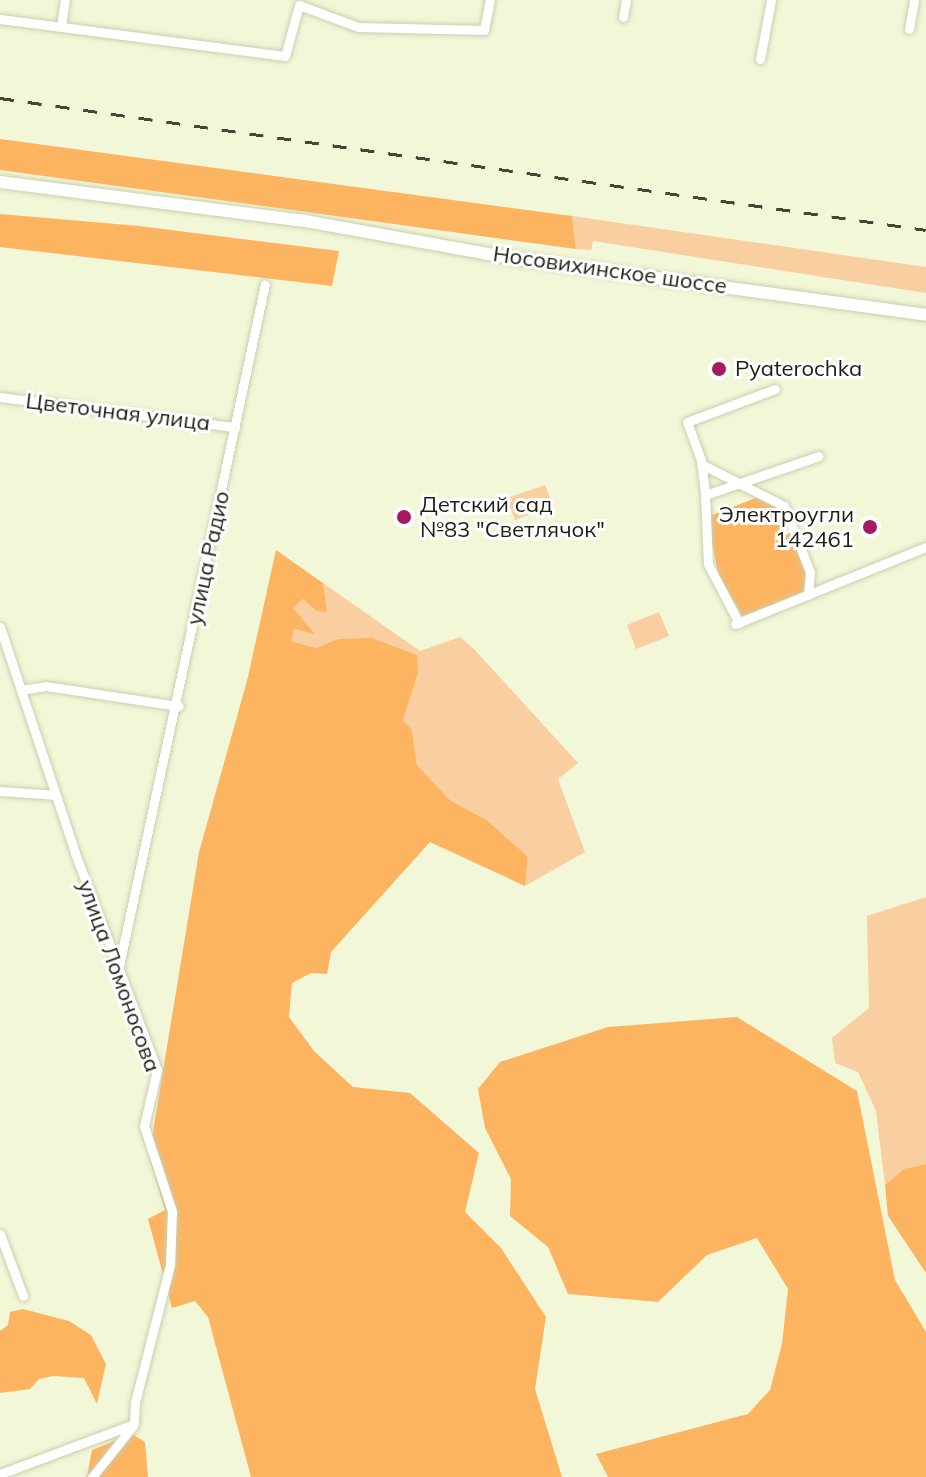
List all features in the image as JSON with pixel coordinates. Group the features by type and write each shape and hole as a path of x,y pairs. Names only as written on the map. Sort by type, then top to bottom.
{"main road":[{"name":"Носовихинское шоссе","path":"0,182 305,221 511,258 923,315"}],"street":[{"path":"61,27 65,0"},
{"path":"0,19 285,56 298,2 358,27 484,30 490,0"},
{"path":"623,17 626,0"},
{"path":"760,59 771,0"},
{"path":"909,29 914,0"},
{"name":"улица Радио","path":"119,968 178,706 265,284"},
{"path":"775,389 687,422 701,464 708,564 737,623 926,547"},
{"name":"Цветочная улица","path":"0,397 235,427"},
{"path":"705,495 819,456"},
{"path":"701,464 784,506 810,572 808,595"},
{"name":"улица Ломоносова","path":"0,627 56,795 157,1070 144,1126 172,1211 170,1265 148,1341 134,1424"},
{"path":"21,690 46,686 178,706"},
{"path":"0,791 56,795"},
{"path":"0,1234 23,1296"},
{"path":"0,1474 134,1424"},
{"path":"92,1477 134,1424"}],"shaded area":[{"path":"0,139 572,216 576,249 0,170"},
{"path":"0,214 139,226 339,251 332,286 0,247"},
{"path":"572,216 926,267 926,293 593,241 591,250 576,249"},
{"path":"545,485 553,506 515,520 507,498"},
{"path":"766,494 784,511 807,572 804,593 743,617 719,578 707,517"},
{"path":"276,550 323,583 327,612 317,611 303,599 293,608 315,634 294,629 291,641 316,648 338,639 371,638 417,655 418,674 403,720 412,730 417,765 450,800 488,821 528,857 525,886 430,842 331,952 327,974 311,973 292,983 289,1017 314,1051 353,1087 410,1093 479,1153 465,1212 501,1248 546,1317 535,1389 562,1477 251,1477 208,1317 195,1301 172,1308 148,1219 165,1210 149,1156 199,852 247,681"},
{"path":"323,583 420,651 460,637 474,649 578,763 558,779 585,852 525,886 528,857 488,821 450,800 417,765 412,730 403,720 418,675 338,639 316,648 290,641 294,629 313,633 293,608 304,598 327,612"},
{"path":"659,612 669,636 636,649 627,625"},
{"path":"926,897 926,1164 904,1169 885,1185 876,1111 858,1072 835,1063 832,1038 869,1008 867,916"},
{"path":"737,1017 857,1091 895,1280 926,1332 926,1477 608,1477 596,1454 748,1414 770,1390 782,1344 788,1289 757,1238 707,1255 658,1302 568,1294 548,1247 510,1216 511,1179 485,1128 478,1089 500,1062 608,1027"},
{"path":"926,1164 926,1273 888,1216 885,1185 904,1169"},
{"path":"23,1309 69,1321 91,1335 106,1364 97,1404 84,1378 53,1376 39,1379 30,1389 0,1393 0,1331 8,1325 10,1312"},
{"path":"132,1434 145,1442 148,1477 87,1477 92,1450"}],"railway":[{"path":"0,98 926,230"}],"place":[{"name":"Pyaterochka","path":"719,369"},
{"name":"Детский сад №83 \"Светлячок\"","path":"404,517"},
{"name":"Электроугли 142461","path":"870,527"}]}
